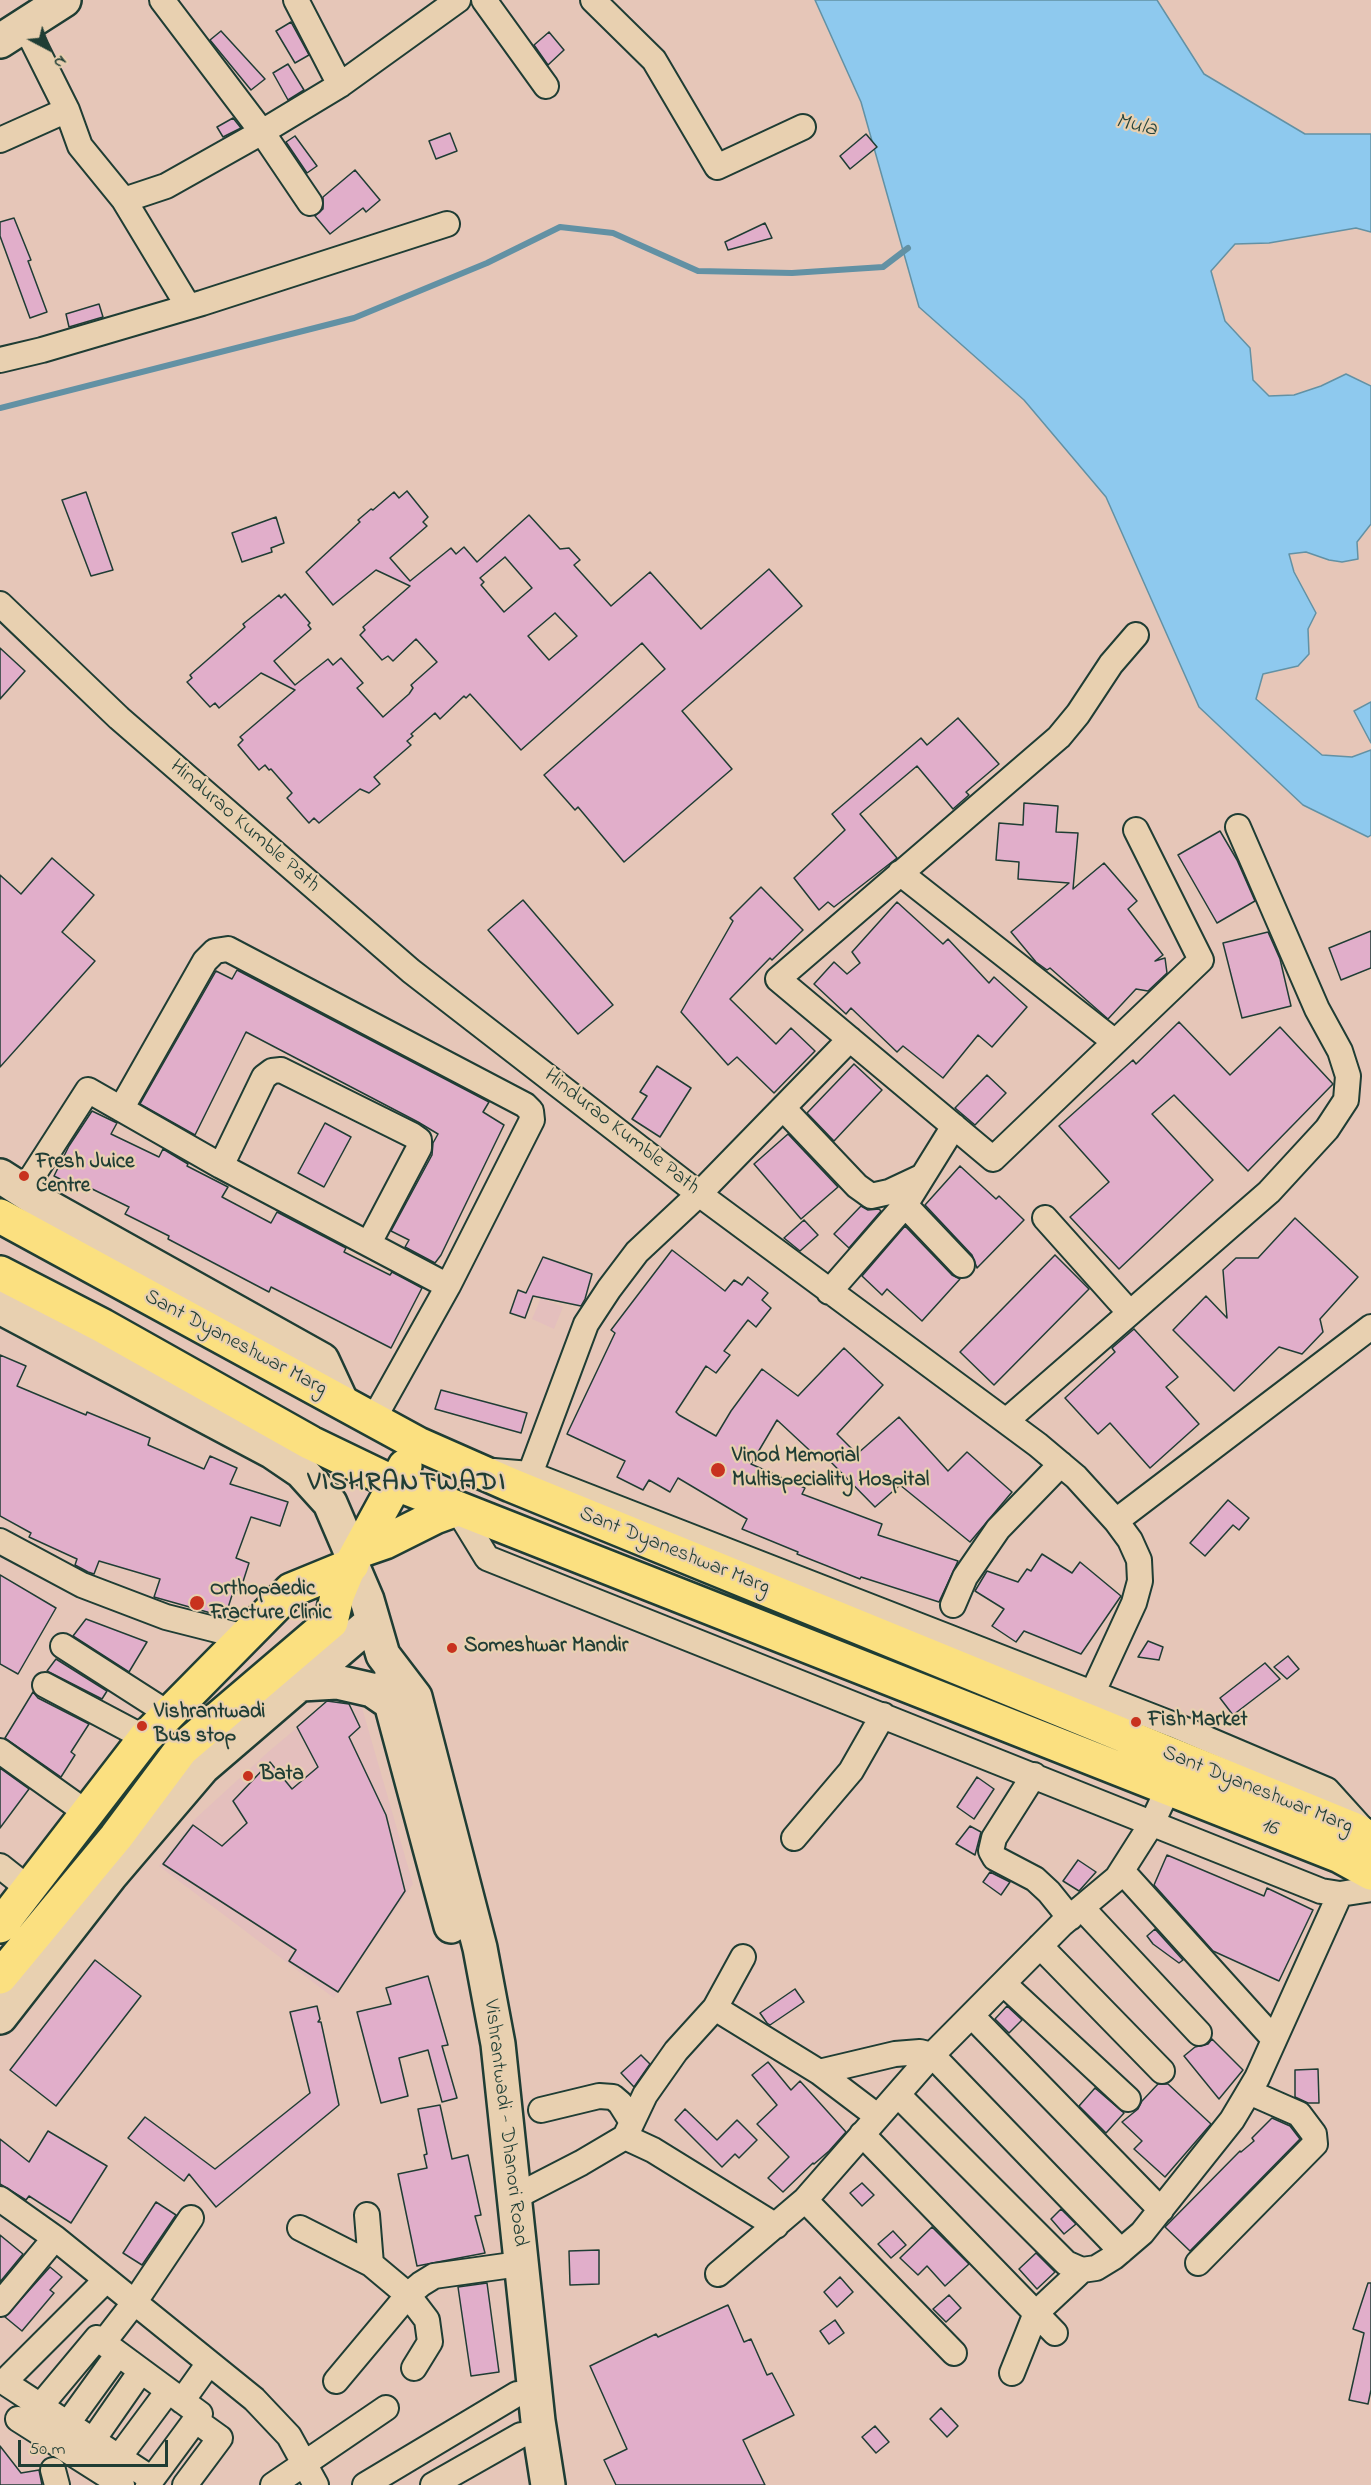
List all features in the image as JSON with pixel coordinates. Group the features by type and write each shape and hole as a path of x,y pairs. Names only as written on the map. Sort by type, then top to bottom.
{"main road":[{"path":"12,34 55,3"},
{"path":"11,1183 50,1208 322,1360 341,1401"},
{"name":"Sant Dyaneshwar Marg","path":"0,1216 418,1444 476,1470 1087,1705 1371,1838"},
{"name":"Sant Dyaneshwar Marg","path":"0,1273 103,1326 311,1443 394,1483 1168,1789"},
{"name":"Vishrantwadi - Dhanori Road","path":"0,1307 273,1452 300,1471 330,1503 355,1558 383,1655 415,1696 480,1948 498,2044 515,2197 522,2347 517,2394 520,2435 529,2485"},
{"path":"0,1977 116,1837 181,1750 331,1622 337,1596 355,1558 394,1483 418,1444"},
{"path":"0,1926 145,1738 291,1590 435,1517 457,1509"},
{"path":"0,2017 110,1876 203,1767 373,1621"},
{"name":"Vishrantwadi - Dhanori Road","path":"392,1669 391,1702 465,1979 493,2123 505,2266 548,2485"},
{"path":"301,1684 337,1682 372,1690 391,1702"},
{"name":"16","path":"1168,1789 1340,1857 1371,1873"}],"street":[{"path":"162,0 262,132 310,202"},
{"path":"296,0 340,85"},
{"path":"124,200 166,186 262,132 340,85 427,9 458,0"},
{"path":"484,0 546,86"},
{"path":"593,0 654,60 717,167 803,127"},
{"path":"12,34 67,111 81,146 124,200 188,306"},
{"path":"0,140 67,111"},
{"path":"0,360 42,350 188,306 447,224"},
{"name":"Hindurao Kumble Path","path":"0,604 119,718 411,971 699,1194 1006,1421 1076,1477 1116,1521 1130,1540 1139,1560 1140,1581 1134,1603 1087,1705"},
{"path":"1136,636 1111,664 1078,714 1059,737 778,979 993,1158 1201,960 1136,830"},
{"path":"1006,1421 1269,1192 1327,1129 1346,1100 1348,1076 1340,1051 1317,1009 1238,827"},
{"path":"900,873 1115,1042"},
{"path":"121,1109 206,961 214,951 228,949 525,1105 531,1111 532,1120 448,1286 374,1420"},
{"path":"530,1474 586,1324 609,1289 637,1252 699,1194 850,1039"},
{"path":"221,1166 264,1077 272,1071 281,1070 412,1135 419,1140 419,1148 369,1243"},
{"path":"11,1183 88,1090 221,1166 448,1286"},
{"path":"783,1108 856,1186 871,1196 889,1192 921,1177"},
{"path":"829,1292 905,1205 954,1126"},
{"path":"905,1205 962,1265"},
{"path":"1045,1218 1130,1313"},
{"path":"1116,1521 1371,1327"},
{"path":"953,1605 965,1577 998,1529 1061,1464"},
{"path":"476,1470 530,1474 1087,1705"},
{"path":"457,1509 487,1558 1321,1891 1340,1894 1371,1889"},
{"path":"0,1541 82,1585 166,1617 245,1637"},
{"path":"63,1646 169,1714"},
{"path":"45,1685 145,1738"},
{"path":"794,1838 851,1771 883,1715"},
{"path":"1065,1748 994,1838 991,1851 995,1858 1035,1880 1076,1913 1199,2033"},
{"path":"0,1751 87,1813"},
{"path":"718,2274 806,2200 932,2055 1040,1947 1118,1878 1152,1823 1168,1789"},
{"path":"0,1866 29,1889"},
{"path":"1122,1871 1273,2038"},
{"path":"898,2095 1066,2263 1082,2270 1096,2268 1142,2233 1232,2120 1249,2092 1340,1894"},
{"path":"1040,1947 1162,2071"},
{"path":"515,2197 581,2163 628,2129 645,2095 676,2051 715,2008 743,1957"},
{"path":"1005,1984 1128,2099"},
{"path":"715,2008 819,2072 870,2125 1055,2333"},
{"path":"972,2016 1161,2210"},
{"path":"819,2072 895,2054 920,2052 932,2055 1121,2251"},
{"path":"1198,2263 1315,2144 1314,2134 1299,2114 1249,2092"},
{"path":"542,2110 599,2096 613,2097 620,2103 628,2129 653,2150 776,2226"},
{"path":"0,2199 55,2238 254,2399 289,2436 316,2485"},
{"path":"806,2200 954,2353"},
{"path":"367,2215 371,2264"},
{"path":"68,2423 134,2302 191,2218"},
{"path":"300,2228 371,2264 408,2295 427,2320 430,2342 414,2368"},
{"path":"0,2304 55,2238"},
{"path":"336,2381 408,2295 434,2276 505,2266"},
{"path":"1012,2373 1036,2313 1082,2270"},
{"path":"41,2405 97,2338 200,2414 150,2482 119,2457 4,2382 106,2280"},
{"path":"119,2457 209,2363"},
{"path":"93,2440 141,2371"},
{"path":"366,2485 517,2394"},
{"path":"273,2485 386,2408"},
{"path":"18,2419 122,2485"},
{"path":"185,2485 220,2438 195,2420"},
{"path":"433,2485 520,2435"}],"shaded area":[{"path":"541,1298 563,1307 554,1329 532,1319"},
{"path":"354,1680 413,1884 334,1998 159,1866 195,1819 268,1752"}],"water":[{"name":"Mula","path":"815,0 1157,0 1204,74 1305,134 1371,134 1371,232 1356,228 1269,243 1235,244 1211,271 1225,321 1250,348 1253,380 1269,396 1294,395 1346,374 1371,386 1371,524 1357,542 1358,559 1342,562 1306,552 1289,554 1294,572 1316,613 1308,629 1309,654 1298,666 1263,674 1256,699 1322,755 1352,757 1371,750 1371,835 1368,837 1303,805 1199,707 1106,497 1024,400 919,307 861,102"},
{"path":"1371,702 1371,743 1354,711"}],"building":[{"path":"291,22 309,55 295,63 276,31"},
{"path":"221,31 265,79 251,90 210,40"},
{"path":"549,32 564,50 548,65 534,45"},
{"path":"288,64 304,90 288,100 273,73"},
{"path":"233,118 241,128 223,137 217,127"},
{"path":"450,133 457,151 436,159 429,141"},
{"path":"866,134 877,147 850,169 840,156"},
{"path":"295,136 317,166 307,173 286,142"},
{"path":"355,170 380,200 366,212 363,208 330,234 315,216 323,209 323,197"},
{"path":"14,218 31,260 28,261 47,312 30,318 0,236 0,222"},
{"path":"765,223 772,238 728,250 725,242"},
{"path":"99,304 103,317 69,327 66,314"},
{"path":"407,491 428,517 423,522 427,526 390,558 410,581 451,548 456,554 464,547 477,562 529,515 560,549 569,548 580,560 574,565 611,606 650,572 701,629 769,569 802,606 682,711 732,769 624,862 578,807 575,810 544,775 665,669 642,643 521,750 470,694 466,698 464,696 440,719 435,713 411,734 413,736 407,741 411,745 374,777 380,784 369,793 360,789 319,823 314,818 309,823 287,798 292,793 271,769 269,770 265,765 259,770 238,745 243,740 240,737 295,690 261,673 219,708 215,703 210,707 187,682 192,678 190,675 245,627 243,624 279,595 281,598 285,594 310,623 308,625 311,629 274,661 295,685 328,659 333,665 341,658 363,683 357,688 383,717 409,694 413,688 411,685 437,662 416,639 393,661 388,656 382,660 360,635 365,630 363,627 410,586 376,570 333,605 306,572 371,509 373,510 394,492 399,498","holes":["505,557 532,588 504,612 481,585 484,582 480,578","555,613 577,636 549,660 528,636"]},
{"path":"86,492 113,570 91,576 62,500"},
{"path":"276,517 284,543 271,548 272,552 242,562 232,533"},
{"path":"0,648 25,671 0,699"},
{"path":"958,718 999,764 966,792 969,795 953,809 917,766 860,814 897,858 834,907 828,902 819,910 794,878 845,830 832,814 921,738 927,745"},
{"path":"1024,803 1058,806 1056,832 1078,833 1073,889 1104,863 1137,901 1128,909 1163,955 1155,961 1165,958 1167,973 1148,991 1136,989 1108,1019 1050,968 1047,970 1036,962 1011,932 1069,883 1018,879 1019,862 996,860 999,823 1023,825"},
{"path":"1220,831 1237,860 1255,901 1217,923 1178,855"},
{"path":"52,858 94,895 62,932 95,961 0,1067 0,875 21,894"},
{"path":"761,887 803,930 772,960 770,958 730,999 776,1044 791,1028 815,1051 774,1093 737,1057 728,1065 681,1012 733,921 730,918"},
{"path":"523,900 613,1005 578,1034 488,930"},
{"path":"897,902 943,944 948,939 989,983 994,977 1027,1007 992,1047 978,1035 943,1078 903,1046 897,1052 851,1008 846,1014 814,984 834,962 847,974 860,963 852,952"},
{"path":"1371,931 1371,968 1341,980 1329,948"},
{"path":"1268,932 1280,959 1291,1006 1242,1018 1223,943"},
{"path":"237,970 489,1102 483,1112 504,1125 435,1263 405,1247 409,1240 391,1231 432,1155 433,1143 438,1134 418,1122 246,1032 195,1135 140,1104 216,971 232,979"},
{"path":"1179,1022 1230,1075 1280,1027 1333,1084 1248,1171 1174,1095 1152,1114 1213,1180 1119,1269 1070,1217 1109,1182 1059,1126 1133,1060 1136,1064"},
{"path":"854,1064 882,1090 834,1141 807,1113"},
{"path":"657,1066 691,1088 660,1137 632,1119 647,1096 640,1092"},
{"path":"987,1075 1006,1093 975,1125 955,1108"},
{"path":"92,1111 117,1123 111,1134 159,1157 163,1149 188,1164 187,1166 228,1187 222,1197 271,1223 277,1212 346,1248 344,1252 390,1275 392,1272 422,1288 391,1348 271,1287 269,1292 168,1239 169,1236 125,1214 129,1207 84,1185 82,1190 54,1176 69,1146"},
{"path":"325,1123 351,1137 324,1187 298,1173"},
{"path":"788,1134 838,1187 801,1219 754,1164"},
{"path":"960,1166 996,1199 999,1196 1024,1220 977,1268 972,1255 925,1205"},
{"path":"861,1206 868,1210 879,1209 881,1211 849,1248 834,1234"},
{"path":"1295,1218 1358,1277 1320,1319 1323,1332 1302,1354 1279,1347 1234,1391 1173,1330 1206,1296 1227,1318 1223,1270 1236,1258 1258,1258"},
{"path":"804,1220 818,1235 800,1251 784,1238"},
{"path":"905,1226 952,1275 960,1279 922,1321 887,1289 882,1295 862,1276"},
{"path":"672,1250 725,1291 734,1280 742,1285 748,1277 768,1293 762,1300 771,1308 756,1327 748,1320 724,1351 730,1355 716,1373 706,1366 676,1412 679,1415 716,1436 762,1369 798,1396 844,1348 883,1385 837,1434 857,1454 899,1417 948,1471 967,1452 1012,1492 970,1542 900,1485 875,1507 824,1455 820,1460 777,1420 751,1464 805,1488 802,1494 882,1524 878,1535 958,1561 939,1602 861,1577 860,1579 742,1529 747,1519 678,1478 670,1492 649,1480 643,1490 617,1477 625,1461 567,1434 615,1333 611,1330"},
{"path":"1055,1255 1089,1289 994,1385 960,1352"},
{"path":"543,1257 592,1274 581,1306 533,1296 525,1318 510,1313 518,1290 526,1293"},
{"path":"1134,1329 1178,1377 1166,1387 1199,1424 1150,1468 1110,1423 1098,1434 1065,1398 1115,1352 1112,1348"},
{"path":"0,1355 26,1366 17,1386 86,1415 87,1412 150,1438 148,1445 204,1469 210,1456 237,1468 230,1484 288,1502 280,1526 251,1517 236,1558 249,1563 240,1591 234,1589 225,1617 154,1597 160,1579 99,1561 94,1574 88,1572 75,1565 77,1559 29,1537 31,1533 0,1516"},
{"path":"441,1390 527,1413 521,1433 435,1409"},
{"path":"1228,1500 1249,1518 1239,1530 1233,1525 1205,1556 1190,1543"},
{"path":"1042,1554 1072,1573 1080,1562 1121,1596 1081,1654 1024,1631 1016,1642 992,1626 1004,1609 975,1591 987,1571 1018,1582 1027,1569 1031,1571"},
{"path":"0,1575 56,1608 18,1674 0,1664"},
{"path":"86,1619 147,1642 129,1672 73,1636"},
{"path":"1148,1641 1163,1647 1159,1660 1138,1657"},
{"path":"1288,1656 1299,1669 1287,1679 1274,1667"},
{"path":"56,1659 107,1691 102,1699 47,1671"},
{"path":"1265,1663 1280,1679 1233,1715 1220,1698"},
{"path":"33,1692 38,1698 89,1724 71,1752 75,1755 61,1777 5,1738"},
{"path":"327,1701 349,1704 360,1727 349,1737 386,1815 405,1891 338,1992 289,1961 296,1950 163,1864 193,1825 222,1846 247,1823 233,1801 270,1762 292,1789 318,1767 297,1727"},
{"path":"0,1768 29,1789 0,1828"},
{"path":"977,1777 994,1789 974,1819 957,1807"},
{"path":"970,1826 981,1832 975,1855 956,1844"},
{"path":"1167,1855 1264,1896 1267,1888 1313,1910 1279,1981 1213,1951 1154,1885"},
{"path":"1078,1860 1096,1872 1079,1891 1063,1881"},
{"path":"990,1872 1010,1882 1001,1895 983,1882"},
{"path":"1155,1929 1183,1960 1179,1963 1153,1944 1147,1936"},
{"path":"95,1960 141,1996 56,2106 10,2070"},
{"path":"428,1976 448,2045 442,2046 457,2098 442,2102 428,2050 399,2058 408,2096 381,2103 357,2012 391,2004 386,1988"},
{"path":"795,1989 804,2002 770,2025 767,2023 760,2013"},
{"path":"317,2006 320,2019 318,2022 321,2022 339,2105 216,2207 189,2174 184,2181 128,2138 145,2117 215,2169 310,2093 290,2012"},
{"path":"1007,2006 1022,2020 1009,2033 995,2019"},
{"path":"1212,2039 1243,2070 1219,2099 1184,2056 1195,2047 1208,2044"},
{"path":"641,2055 650,2064 634,2087 621,2073"},
{"path":"768,2062 791,2090 800,2081 846,2132 829,2151 783,2192 768,2178 789,2157 757,2124 777,2105 752,2075"},
{"path":"1318,2069 1319,2103 1308,2103 1295,2097 1295,2070"},
{"path":"1158,2084 1168,2084 1211,2124 1165,2177 1134,2149 1142,2141 1122,2122 1138,2109 1142,2101"},
{"path":"1095,2088 1124,2113 1106,2133 1079,2106"},
{"path":"440,2105 452,2159 468,2155 481,2215 475,2216 485,2253 417,2266 398,2174 427,2168 424,2155 427,2154 418,2109"},
{"path":"685,2109 717,2140 737,2120 757,2140 739,2158 735,2154 722,2167 675,2120"},
{"path":"1272,2118 1290,2126 1300,2139 1190,2251 1165,2227 1240,2151 1254,2141 1252,2138"},
{"path":"48,2131 107,2166 71,2223 29,2196 26,2200 0,2184 0,2139 29,2162"},
{"path":"862,2183 874,2195 862,2206 850,2193"},
{"path":"156,2202 176,2215 142,2265 123,2253"},
{"path":"1061,2209 1076,2224 1064,2234 1051,2219"},
{"path":"932,2227 969,2264 945,2286 927,2266 918,2275 900,2258"},
{"path":"893,2231 906,2245 891,2258 878,2244"},
{"path":"0,2235 23,2254 0,2282"},
{"path":"599,2250 599,2284 570,2285 569,2251"},
{"path":"1036,2253 1055,2272 1037,2289 1019,2269"},
{"path":"50,2267 62,2277 50,2290 54,2293 22,2331 5,2317"},
{"path":"840,2277 853,2292 837,2307 824,2292"},
{"path":"487,2283 499,2372 471,2376 458,2287"},
{"path":"1368,2283 1371,2283 1371,2390 1368,2404 1349,2400 1364,2333 1353,2329"},
{"path":"949,2295 961,2308 946,2322 933,2309"},
{"path":"728,2305 744,2342 751,2339 767,2375 772,2373 794,2415 743,2440 765,2485 616,2485 604,2460 627,2449 590,2366 656,2334 658,2337"},
{"path":"835,2320 844,2333 829,2344 820,2331"},
{"path":"941,2408 958,2426 947,2437 930,2419"},
{"path":"875,2426 889,2442 876,2453 862,2437"},
{"path":"0,2446 21,2473 39,2470 42,2485 0,2485"}],"waterway":[{"path":"0,408 354,318 487,263 560,227 613,233 698,271 792,273 883,267 908,248"}],"place":[{"name":"Fresh Juice Centre","path":"24,1176"},
{"name":"Vinod Memorial Multispeciality Hospital","path":"718,1470"},
{"name":"Orthopaedic Fracture Clinic","path":"197,1603"},
{"name":"Someshwar Mandir","path":"452,1648"},
{"name":"Fish Market","path":"1136,1722"},
{"name":"Vishrantwadi Bus stop","path":"142,1726"},
{"name":"Bata","path":"248,1776"}],"district":[{"name":"VISHRANTWADI","path":"407,1485"}]}
